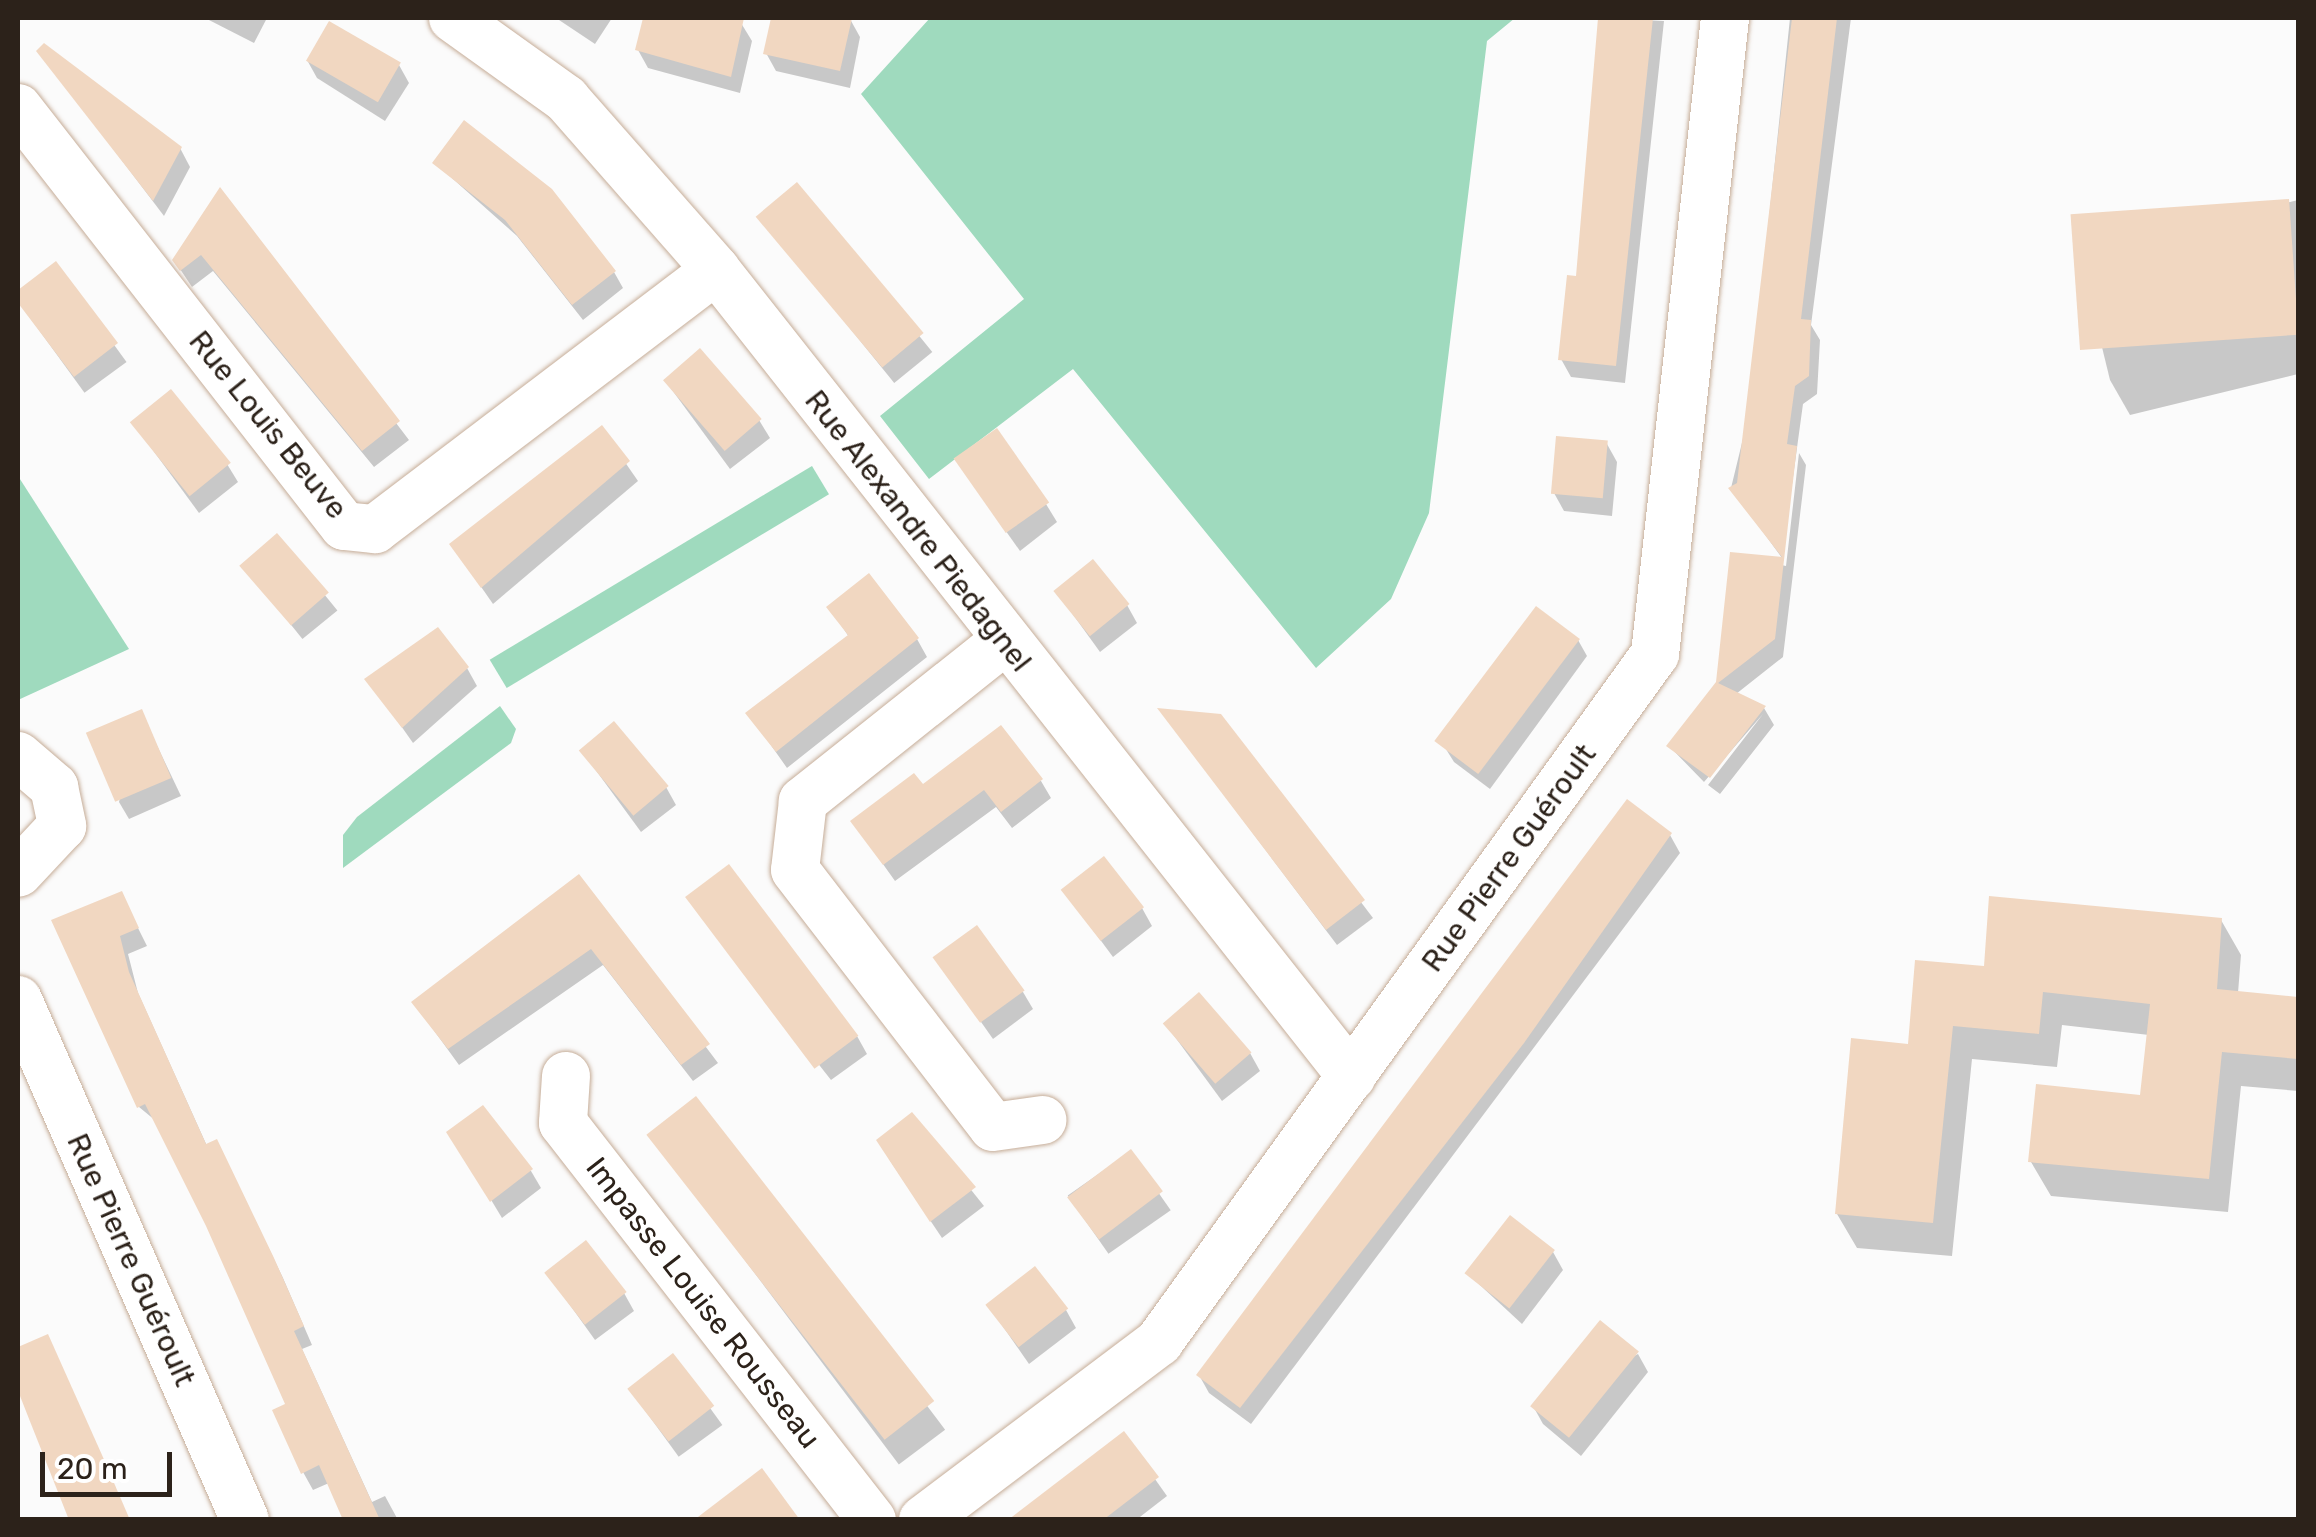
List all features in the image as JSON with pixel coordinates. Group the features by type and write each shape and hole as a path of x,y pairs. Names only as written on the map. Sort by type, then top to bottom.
{"street":[{"name":"Rue Alexandre Piedagnel","path":"453,18 566,99 716,270 1003,642 1352,1077"},
{"name":"Rue Pierre Guéroult","path":"924,1520 1159,1342 1655,654 1725,18"},
{"name":"Rue Louis Beuve","path":"18,108 344,526 374,528 716,270"},
{"path":"1003,642 803,801 794,870 992,1126 1043,1120"},
{"path":"18,756 54,786 62,826 18,873"},
{"name":"Rue Pierre Guéroult","path":"18,1000 246,1520"},
{"name":"Impasse Louise Rousseau","path":"566,1076 563,1123 872,1520"}],"green space":[{"path":"930,18 1515,18 1487,41 1429,513 1391,599 1316,668 1073,369 929,479 880,416 1024,299 861,94"},
{"path":"812,466 829,494 507,688 490,660"},
{"path":"18,476 129,649 18,700"},
{"path":"500,706 516,729 511,743 343,868 343,835 357,817"}],"building":[{"path":"643,18 744,18 731,77 635,50"},
{"path":"771,18 852,18 840,71 763,54"},
{"path":"1598,18 1653,18 1616,366 1558,360 1567,275 1576,276"},
{"path":"1792,18 1837,18 1801,319 1811,320 1809,376 1795,386 1787,444 1797,446 1775,639 1718,683 1766,706 1710,778 1666,746 1716,682 1730,552 1782,557 1728,488 1737,483"},
{"path":"329,21 401,62 378,102 306,61"},
{"path":"44,43 182,147 153,201 36,51"},
{"path":"464,120 552,189 616,271 572,305 505,220 432,163"},
{"path":"797,182 924,333 882,368 756,217"},
{"path":"220,187 400,421 362,451 201,255 180,271 172,260"},
{"path":"2289,199 2298,335 2080,350 2071,214"},
{"path":"56,261 118,343 74,377 18,303 18,290"},
{"path":"700,348 762,419 725,451 663,380"},
{"path":"171,389 231,463 190,496 130,422"},
{"path":"602,425 630,461 481,588 449,544"},
{"path":"997,428 1049,503 1006,533 954,458"},
{"path":"1556,436 1608,441 1603,498 1551,494"},
{"path":"277,533 329,593 291,625 239,566"},
{"path":"1093,559 1130,604 1090,636 1053,591"},
{"path":"869,573 919,638 776,752 745,713 848,635 826,607"},
{"path":"1536,606 1580,639 1478,774 1434,741"},
{"path":"438,627 469,667 402,728 364,679"},
{"path":"1157,708 1221,714 1365,900 1326,930"},
{"path":"142,709 171,778 115,802 86,733"},
{"path":"614,721 669,786 633,816 579,751"},
{"path":"1001,725 1043,779 1001,812 984,790 883,865 850,821 914,773 923,784"},
{"path":"1627,799 1672,833 1524,1043 1240,1408 1196,1375"},
{"path":"1104,856 1144,907 1101,941 1061,890"},
{"path":"729,864 858,1036 814,1069 685,897"},
{"path":"579,874 710,1044 681,1065 591,949 448,1049 411,1002"},
{"path":"122,891 139,928 120,936 129,972 206,1144 217,1139 274,1258 304,1326 294,1331 380,1520 343,1520 319,1465 301,1474 272,1410 285,1404 206,1226 145,1104 137,1108 51,920"},
{"path":"1989,896 2222,918 2217,989 2298,997 2298,1059 2222,1052 2209,1179 2028,1162 2036,1084 2140,1095 2150,1004 2043,992 2039,1034 1953,1026 1933,1223 1835,1214 1851,1038 1908,1044 1915,960 1984,966"},
{"path":"977,925 1025,991 980,1023 933,957"},
{"path":"1199,992 1251,1052 1215,1084 1163,1023"},
{"path":"696,1096 934,1401 885,1440 646,1135"},
{"path":"483,1105 533,1169 490,1202 446,1132"},
{"path":"912,1112 976,1187 930,1222 876,1140"},
{"path":"1131,1149 1163,1191 1099,1239 1067,1197"},
{"path":"1510,1215 1555,1250 1509,1308 1464,1273"},
{"path":"586,1240 627,1292 585,1325 544,1273"},
{"path":"1035,1266 1068,1309 1019,1347 985,1305"},
{"path":"1600,1320 1639,1351 1569,1438 1530,1406"},
{"path":"48,1334 130,1520 69,1520 18,1391 18,1347"},
{"path":"673,1353 714,1406 669,1442 627,1389"},
{"path":"1124,1431 1159,1477 1103,1520 1008,1520"},
{"path":"762,1468 800,1520 694,1520"}]}
